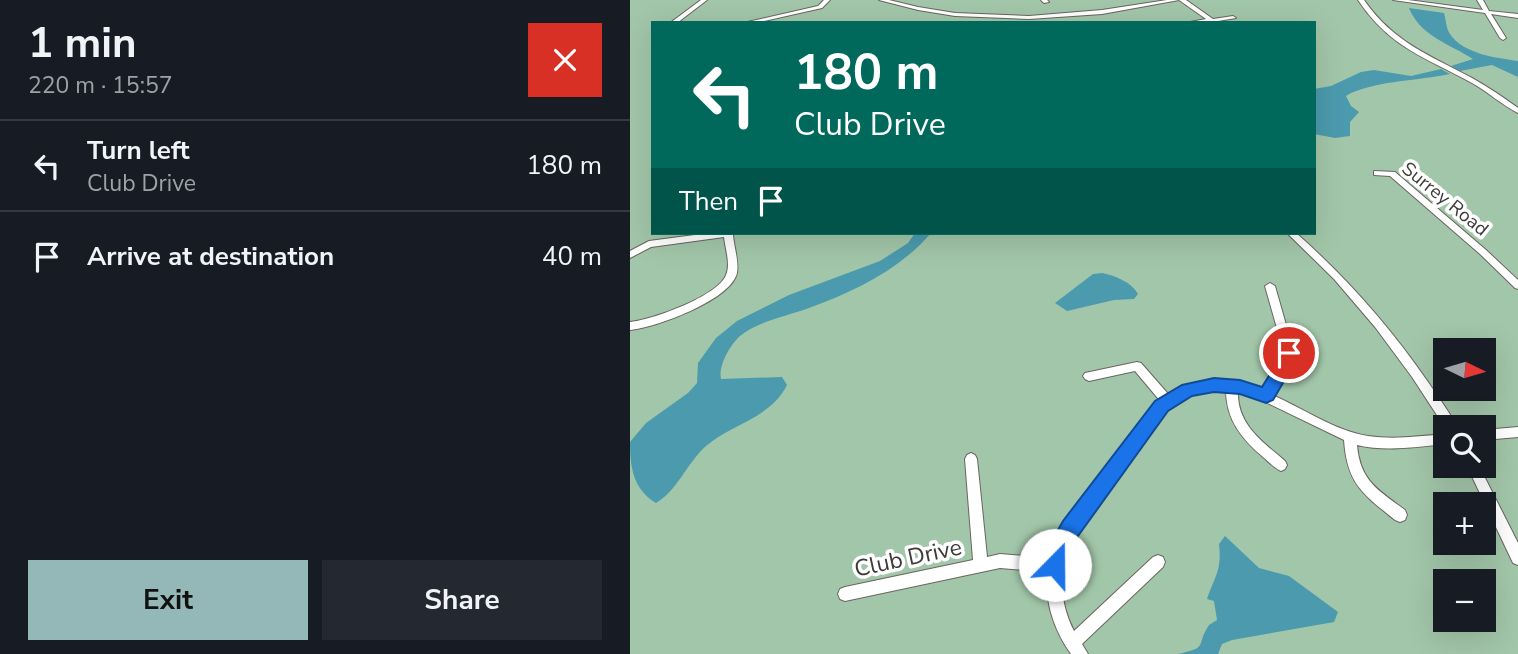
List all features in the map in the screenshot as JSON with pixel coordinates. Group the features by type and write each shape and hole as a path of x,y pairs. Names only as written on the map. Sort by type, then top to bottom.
{"street":[{"path":"676,21 704,0"},
{"path":"755,21 820,7 827,0"},
{"path":"882,0 957,16 1014,20 1080,15 1176,0"},
{"path":"1182,0 1212,21 1233,18"},
{"path":"1361,0 1373,20 1392,38 1484,88 1518,111"},
{"path":"1396,0 1518,16"},
{"path":"1480,0 1503,38"},
{"name":"Surrey Road","path":"1377,173 1392,174 1483,252 1518,286"},
{"path":"630,255 649,244 714,235"},
{"path":"630,326 656,322 725,286 732,272 728,235"},
{"path":"1293,235 1326,264 1379,324 1443,415"},
{"path":"1266,395 1289,353 1270,286"},
{"path":"1089,376 1137,366 1167,401"},
{"path":"1232,386 1231,406 1236,421 1247,436 1281,465"},
{"path":"1158,562 1076,649 1056,609 1053,586 1055,565 1061,546 1071,528 1156,412 1167,401 1197,387 1232,386 1266,395 1350,437 1378,443 1433,440"},
{"path":"1496,434 1518,432"},
{"path":"1350,437 1351,461 1358,478 1364,487 1400,515"},
{"name":"Club Drive","path":"971,460 981,566"},
{"path":"1479,478 1518,558"},
{"name":"Club Drive","path":"845,594 1000,562 1055,565"}],"green space":[{"path":"630,0 1518,0 1518,654 630,654"}],"water":[{"path":"1409,8 1444,13 1449,32 1456,41 1481,54 1518,61 1518,77 1492,65 1460,71 1451,66 1473,59 1420,26"},
{"path":"1441,69 1450,74 1387,83 1351,93 1346,96 1351,106 1359,112 1350,122 1350,136 1335,138 1316,134 1316,89 1374,70 1411,76"},
{"path":"914,235 929,235 905,258 859,287 826,302 764,323 740,336 726,356 721,368 721,379 782,377 787,385 780,396 761,413 706,446 663,498 656,503 642,491 634,477 630,442 646,423 688,393 697,383 698,363 716,338 737,321 789,295 880,261 908,243"},
{"path":"1102,273 1123,280 1138,294 1134,299 1114,300 1067,311 1055,303 1093,274"},
{"path":"1225,536 1259,568 1289,576 1338,612 1334,622 1232,640 1222,644 1218,654 1178,654 1198,647 1209,625 1217,620 1214,601 1207,599 1219,567 1219,544"}],"route":[{"path":"1055,565 1065,537 1161,406 1188,390 1214,385 1240,387 1266,395 1289,353"}]}
